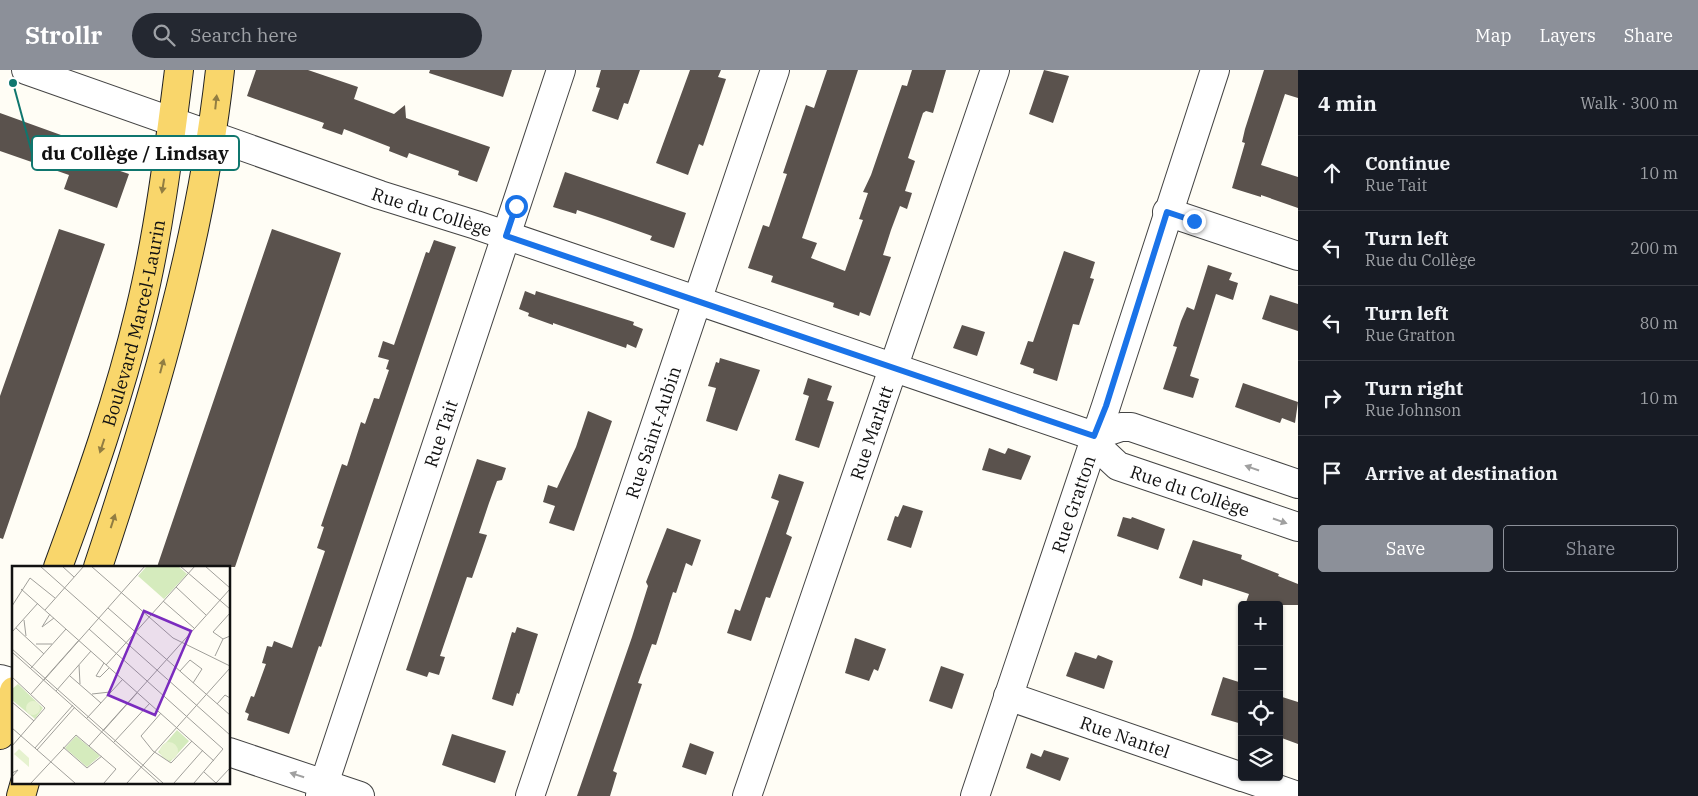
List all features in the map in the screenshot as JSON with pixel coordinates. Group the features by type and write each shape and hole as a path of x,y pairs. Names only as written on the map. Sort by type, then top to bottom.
{"main road":[{"name":"Boulevard Marcel-Laurin","path":"58,566 99,456 140,310 149,272 179,70"},
{"name":"Boulevard Marcel-Laurin","path":"98,566 160,372 188,261 212,135 220,70"},
{"path":"0,734 12,697"}],"street":[{"name":"Rue du Collège","path":"26,70 173,120 380,195 1094,436 1102,451 1118,466 1298,527"},
{"name":"Rue Tait","path":"322,790 561,70"},
{"name":"Rue Saint-Aubin","path":"530,796 775,70"},
{"name":"Rue Marlatt","path":"747,796 995,70"},
{"name":"Rue Gratton","path":"975,796 1094,436 1106,406 1167,212 1215,70"},
{"path":"1167,212 1298,256"},
{"path":"1094,436 1121,426 1131,427 1298,484"},
{"name":"Rue Nantel","path":"1008,696 1248,782 1298,796"},
{"path":"230,752 322,790 360,796"}],"building":[{"path":"256,70 308,70 358,87 354,99 394,114 405,105 406,118 490,147 477,182 458,175 459,171 409,153 407,158 389,151 390,147 344,129 342,135 322,128 324,123 247,96"},
{"path":"430,70 512,70 503,97 429,73"},
{"path":"601,70 640,70 628,104 624,103 618,120 592,111 600,88 596,87"},
{"path":"690,70 721,70 718,77 726,79 703,146 699,144 688,175 656,163"},
{"path":"827,70 858,70 802,238 817,243 811,258 845,271 863,220 859,219 868,193 863,192 871,175 902,85 907,86 912,70 946,70 933,113 926,111 923,113 908,158 915,161 905,191 912,193 907,209 900,206 891,230 883,255 891,257 870,316 860,312 859,316 833,307 834,303 771,282 773,276 748,268 763,225 769,227 787,174 783,173 806,105 814,108"},
{"path":"1044,70 1069,76 1053,123 1029,114"},
{"path":"1264,70 1298,70 1298,98 1285,94 1261,165 1298,177 1298,208 1261,195 1261,197 1232,188 1245,143 1242,142 1245,129"},
{"path":"0,113 61,135 56,149 129,174 117,208 64,189 69,175 0,151"},
{"path":"565,172 686,213 674,248 650,240 652,236 607,220 577,210 576,214 553,207"},
{"path":"59,229 105,244 3,539 0,538 0,396"},
{"path":"272,229 341,253 235,567 157,566"},
{"path":"434,240 456,247 321,647 319,646 289,734 247,720 249,714 245,712 251,696 254,697 266,664 262,663 267,646 272,647 274,641 292,648 325,551 317,548 324,527 321,526 342,464 347,466 361,422 365,424 374,398 379,399 389,370 386,369 389,360 378,357 383,341 394,345 426,252 429,253"},
{"path":"1064,251 1095,262 1090,278 1094,279 1079,325 1073,324 1057,381 1033,373 1034,369 1020,364 1028,341 1033,342"},
{"path":"1208,265 1232,273 1229,280 1238,283 1233,300 1216,294 1190,376 1199,379 1193,398 1163,389 1177,347 1173,346 1181,321 1187,307 1194,310"},
{"path":"525,291 535,295 536,291 634,322 633,325 643,329 636,348 627,344 626,348 528,316 529,313 519,309"},
{"path":"1270,295 1298,304 1298,331 1262,319"},
{"path":"962,325 985,332 977,356 953,348"},
{"path":"720,358 760,370 737,431 706,421 716,388 708,386 716,362 719,363"},
{"path":"808,378 832,386 827,400 834,402 819,448 795,440 809,396 803,394"},
{"path":"1243,383 1298,402 1295,423 1282,418 1280,423 1235,407"},
{"path":"588,411 612,421 574,531 549,523 555,506 543,502 548,485 557,488 576,447"},
{"path":"989,448 1005,454 1008,448 1031,456 1021,480 982,470"},
{"path":"477,459 506,468 502,480 497,481 479,533 487,535 472,578 467,577 440,656 445,657 439,675 429,672 427,677 406,670"},
{"path":"779,474 804,482 786,534 792,537 770,598 766,597 751,641 727,633 735,609 740,611 779,501 771,498"},
{"path":"903,505 923,511 911,548 887,540 895,516 898,517"},
{"path":"1123,517 1131,519 1132,517 1165,529 1158,550 1117,536"},
{"path":"667,528 701,540 692,566 686,563 676,593 673,592 656,645 652,644 638,683 642,684 613,771 617,773 610,796 577,796 632,637 648,586 646,582"},
{"path":"1193,540 1242,555 1241,559 1279,574 1278,576 1298,584 1298,605 1283,605 1283,601 1246,601 1249,594 1203,579 1202,586 1179,578"},
{"path":"517,627 538,634 519,694 517,693 513,706 492,699 512,632 515,633"},
{"path":"855,638 886,649 878,671 874,669 869,681 845,673"},
{"path":"1075,652 1096,659 1098,655 1113,661 1104,689 1066,676"},
{"path":"941,666 964,674 952,709 929,701"},
{"path":"1223,677 1238,682 1238,723 1211,715"},
{"path":"1283,697 1298,702 1298,744 1283,738"},
{"path":"452,734 506,751 495,783 442,765"},
{"path":"690,743 714,752 706,775 682,767"},
{"path":"1044,750 1069,758 1060,781 1026,768 1031,753 1041,757"}],"place":[{"name":"du Collège / Lindsay","path":"13,83"}],"route":[{"path":"516,206 506,236 1094,436 1106,406 1167,212 1194,221"}]}
